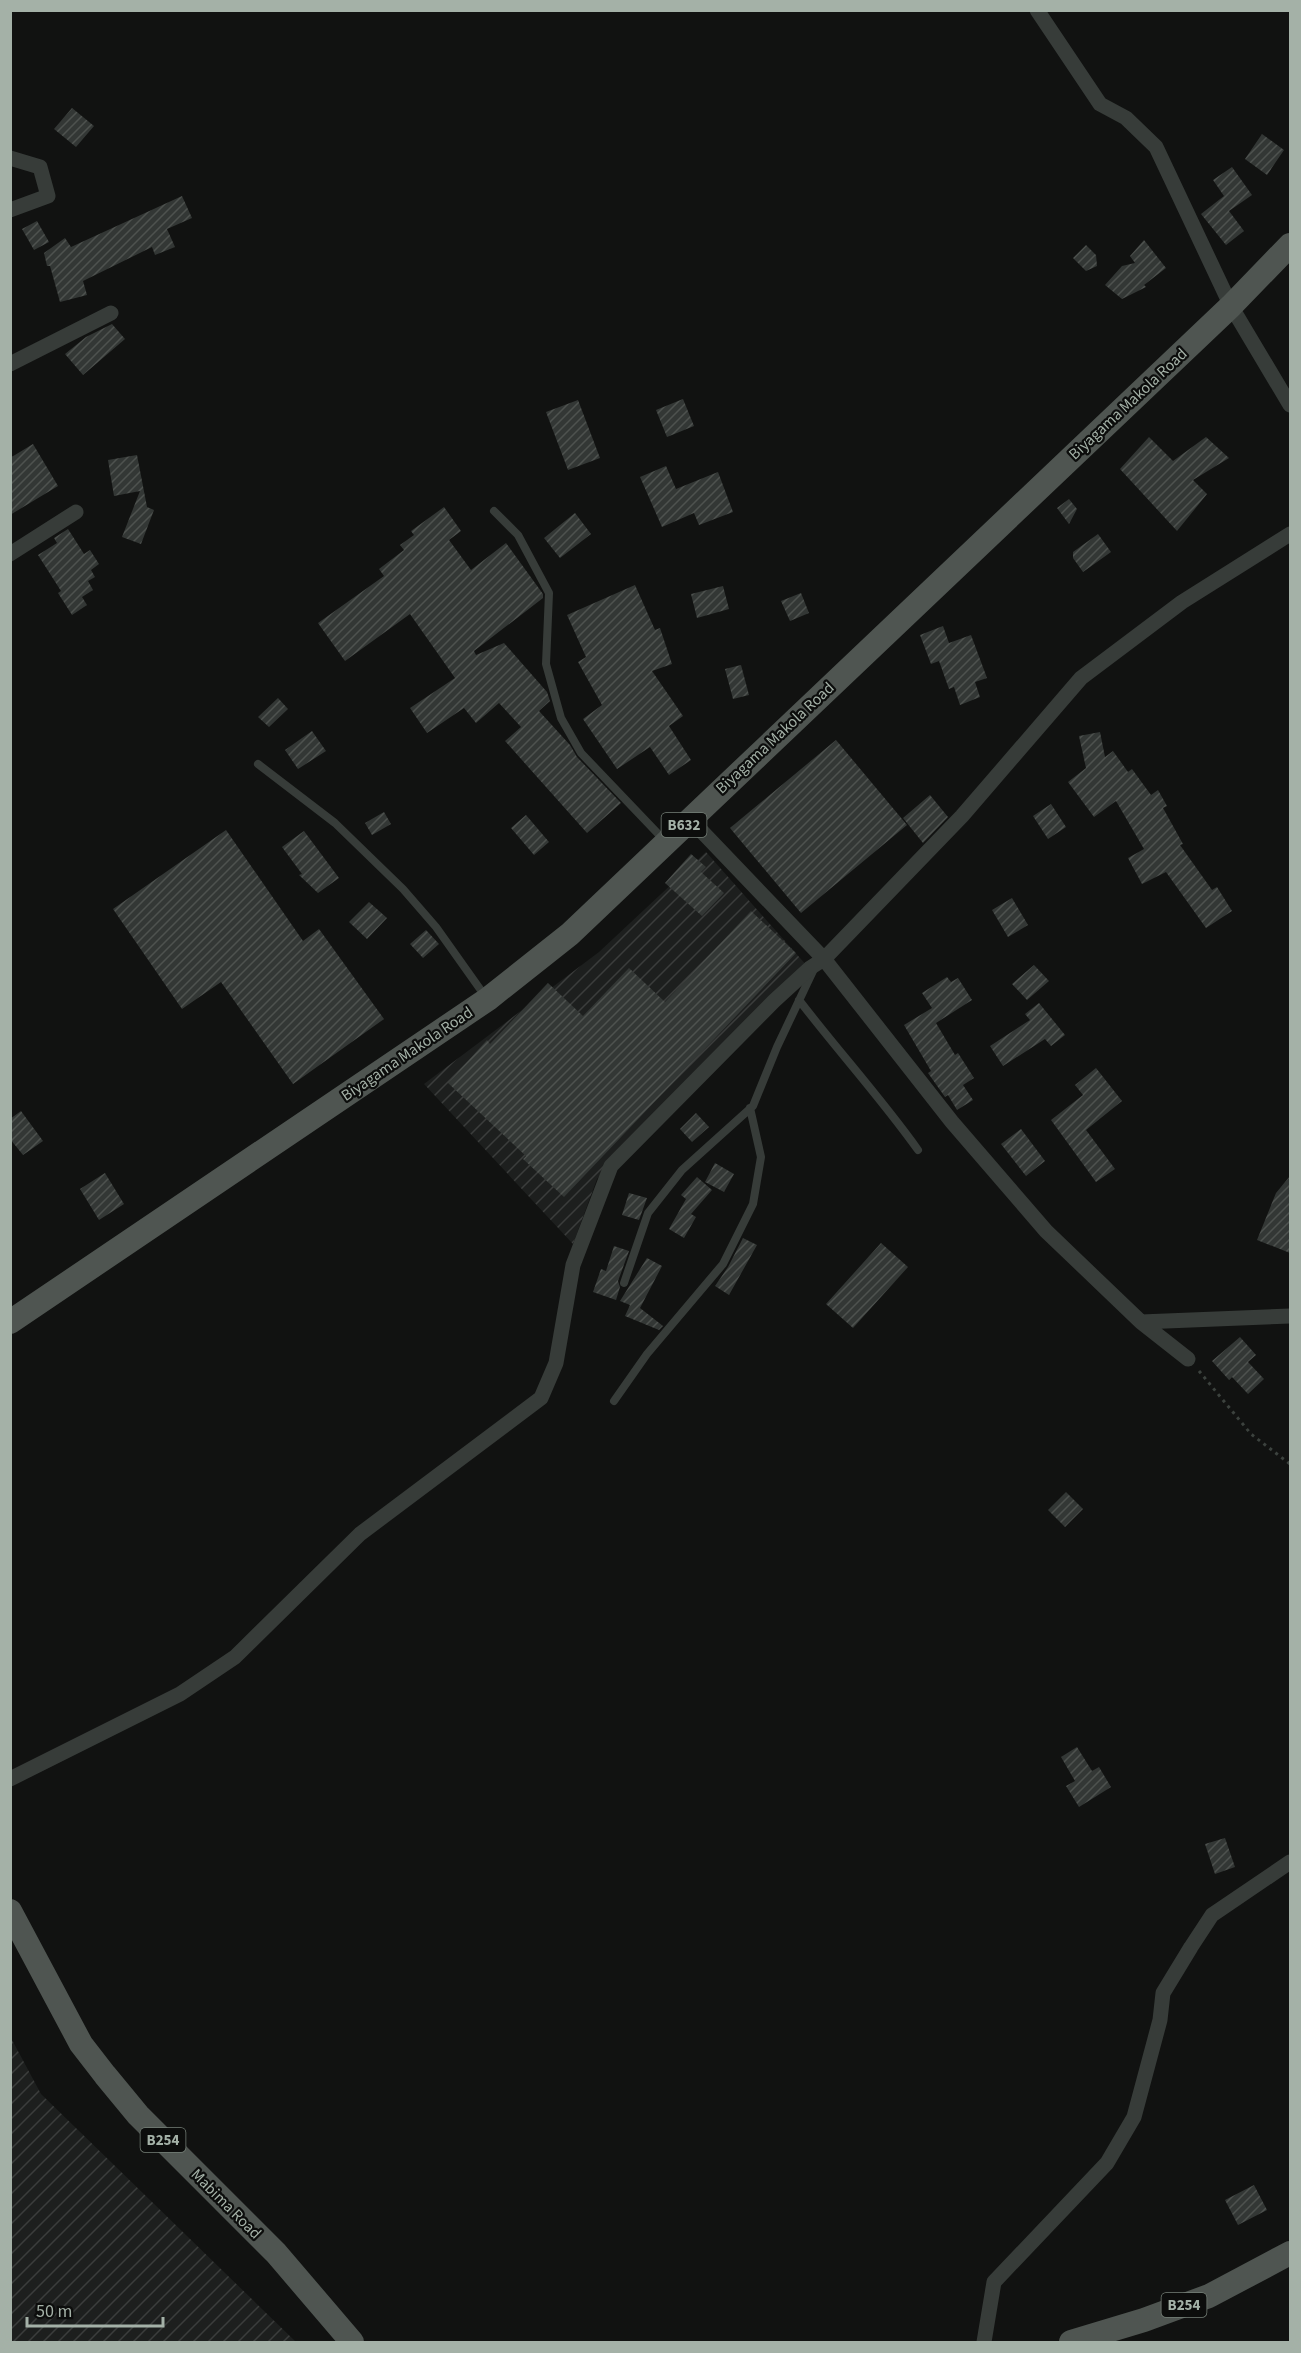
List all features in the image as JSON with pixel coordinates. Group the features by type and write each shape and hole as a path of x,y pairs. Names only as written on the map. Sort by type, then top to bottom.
{"main road":[{"name":"Biyagama Makola Road","path":"10,1322 488,999 570,934 1231,306 1290,245"},
{"name":"Mabima Road","path":"10,1911 81,2044 105,2075 138,2115 276,2253 352,2343"},
{"name":"B254","path":"1071,2343 1209,2296 1290,2253"}],"street":[{"path":"1037,10 1100,104 1125,118 1156,147 1231,306 1290,405"},
{"path":"10,158 40,167 48,196 10,210"},
{"path":"10,364 111,313"},
{"path":"10,554 76,512"},
{"path":"10,1779 180,1694 235,1657 360,1534 541,1398 556,1364 573,1265 610,1166 774,1001 820,962 962,816 1081,678 1182,602 1290,534"},
{"path":"690,819 820,962 952,1122 1039,1222 1141,1322 1188,1359"},
{"path":"1141,1322 1290,1316"},
{"path":"984,2343 994,2282 1107,2163 1134,2117 1160,2020 1162,1993 1191,1947 1212,1915 1290,1862"}],"lane":[{"path":"494,510 518,536 549,593 546,664 561,718 581,753 666,843"},
{"path":"258,764 335,823 403,889 436,927 488,999"},
{"path":"624,1283 648,1213 682,1170 750,1108 799,1000 820,962"},
{"path":"799,1000 844,1059 892,1114 918,1150"},
{"path":"614,1401 647,1354 723,1264 753,1204 761,1157 750,1108"}],"path":[{"path":"1188,1359 1251,1434 1290,1464"}],"shaded area":[{"path":"706,852 808,967 597,1179 573,1244 424,1084 599,952"},
{"path":"11,2038 41,2094 296,2342 11,2342"}],"building":[{"path":"72,108 94,126 76,147 54,129"},
{"path":"1262,134 1284,150 1267,175 1245,159"},
{"path":"1232,167 1252,195 1229,211 1244,231 1226,245 1201,214 1224,196 1213,180"},
{"path":"182,196 192,218 167,229 175,247 155,255 152,247 83,281 87,295 60,302 44,253 65,238 71,247"},
{"path":"37,221 49,242 34,250 22,229"},
{"path":"1144,240 1166,268 1144,285 1146,287 1122,299 1105,285 1122,266 1135,263 1130,256"},
{"path":"1086,245 1096,255 1097,266 1086,271 1073,258"},
{"path":"112,324 125,339 83,375 65,354 86,337"},
{"path":"683,399 694,426 667,437 656,410"},
{"path":"578,400 600,458 568,470 546,412"},
{"path":"1149,437 1173,461 1206,437 1229,458 1193,480 1207,494 1177,531 1120,469"},
{"path":"33,444 58,486 10,515 10,458"},
{"path":"137,455 147,507 154,510 141,544 122,537 140,491 114,496 108,460"},
{"path":"666,466 676,489 718,472 733,512 699,525 694,513 662,527 640,477"},
{"path":"1069,499 1077,509 1069,524 1057,508"},
{"path":"444,507 461,531 449,540 471,570 506,543 543,594 543,598 474,651 476,655 504,643 547,692 550,701 539,711 570,745 577,757 621,803 587,833 505,741 521,727 499,703 476,723 464,708 427,733 410,708 455,678 410,614 345,661 318,623 384,576 379,569 404,550 400,545 414,535 411,531"},
{"path":"575,513 591,534 560,558 544,538"},
{"path":"68,529 84,554 90,550 99,564 91,570 95,577 88,581 93,590 82,597 87,605 72,615 58,593 61,591 38,555 57,543 54,538"},
{"path":"1098,534 1111,552 1083,572 1073,558 1073,552"},
{"path":"635,585 655,630 660,628 672,664 652,671 683,716 669,726 691,760 669,775 650,747 617,769 583,719 602,705 578,662 586,657 567,615"},
{"path":"723,586 729,609 697,618 691,594"},
{"path":"801,593 809,613 790,621 781,601"},
{"path":"943,626 949,643 971,635 987,678 975,682 980,697 960,705 954,687 949,689 939,661 931,664 920,635"},
{"path":"741,665 749,695 733,699 725,669"},
{"path":"278,698 288,709 269,727 258,717"},
{"path":"312,731 326,751 298,769 285,750"},
{"path":"1100,732 1105,757 1113,751 1128,772 1132,769 1151,795 1158,790 1167,806 1163,808 1183,844 1180,845 1212,890 1217,887 1232,911 1206,928 1166,872 1142,884 1128,858 1144,849 1116,801 1094,817 1068,782 1086,768 1079,736"},
{"path":"836,740 907,825 801,913 730,828"},
{"path":"930,795 948,817 923,843 903,818"},
{"path":"1051,804 1066,827 1048,839 1033,816"},
{"path":"384,812 391,824 372,835 365,823"},
{"path":"526,815 549,842 534,855 511,828"},
{"path":"226,830 303,941 319,929 384,1019 293,1084 221,982 182,1009 113,909"},
{"path":"304,831 339,878 318,893 299,875 302,874 282,847"},
{"path":"691,854 706,867 701,872 724,893 702,916 665,883"},
{"path":"1012,898 1028,925 1008,937 992,910"},
{"path":"369,902 387,918 367,939 349,922"},
{"path":"751,911 796,953 564,1197 523,1159 526,1156 448,1083 487,1040 490,1044 548,983 583,1016 629,968 665,1002"},
{"path":"426,930 439,944 423,958 410,944"},
{"path":"1034,965 1049,981 1027,1000 1012,984"},
{"path":"947,977 951,982 958,978 972,1000 936,1023 955,1055 958,1053 974,1078 963,1085 973,1100 957,1110 948,1095 945,1097 928,1073 931,1071 904,1025 932,1008 922,993"},
{"path":"1039,1003 1065,1035 1051,1046 1045,1039 1003,1066 990,1046 1030,1020 1025,1014"},
{"path":"1096,1068 1122,1101 1086,1130 1115,1169 1096,1182 1051,1120 1083,1095 1075,1085"},
{"path":"21,1111 43,1141 23,1155 10,1139 10,1119"},
{"path":"696,1113 709,1127 692,1142 680,1129"},
{"path":"1021,1129 1045,1161 1026,1176 1001,1144"},
{"path":"715,1163 734,1174 724,1192 705,1182"},
{"path":"105,1173 124,1204 99,1220 80,1189"},
{"path":"1290,1176 1290,1253 1257,1240 1276,1193"},
{"path":"697,1177 712,1190 691,1214 696,1217 684,1238 669,1229 686,1199 681,1195"},
{"path":"629,1193 647,1198 639,1220 622,1215"},
{"path":"743,1238 757,1245 729,1295 715,1286"},
{"path":"881,1243 908,1267 853,1328 826,1304"},
{"path":"614,1246 629,1251 618,1281 620,1287 616,1300 593,1292 601,1269 606,1271"},
{"path":"647,1258 662,1266 640,1308 663,1326 659,1330 625,1316 630,1305 620,1301"},
{"path":"1240,1337 1256,1355 1248,1362 1264,1379 1248,1394 1232,1377 1229,1380 1212,1361"},
{"path":"1066,1492 1083,1509 1065,1527 1048,1510"},
{"path":"1077,1747 1092,1771 1099,1767 1111,1787 1079,1807 1066,1786 1075,1781 1061,1757"},
{"path":"1225,1838 1235,1867 1215,1874 1205,1844"},
{"path":"1254,2185 1267,2210 1238,2225 1225,2200"}]}
